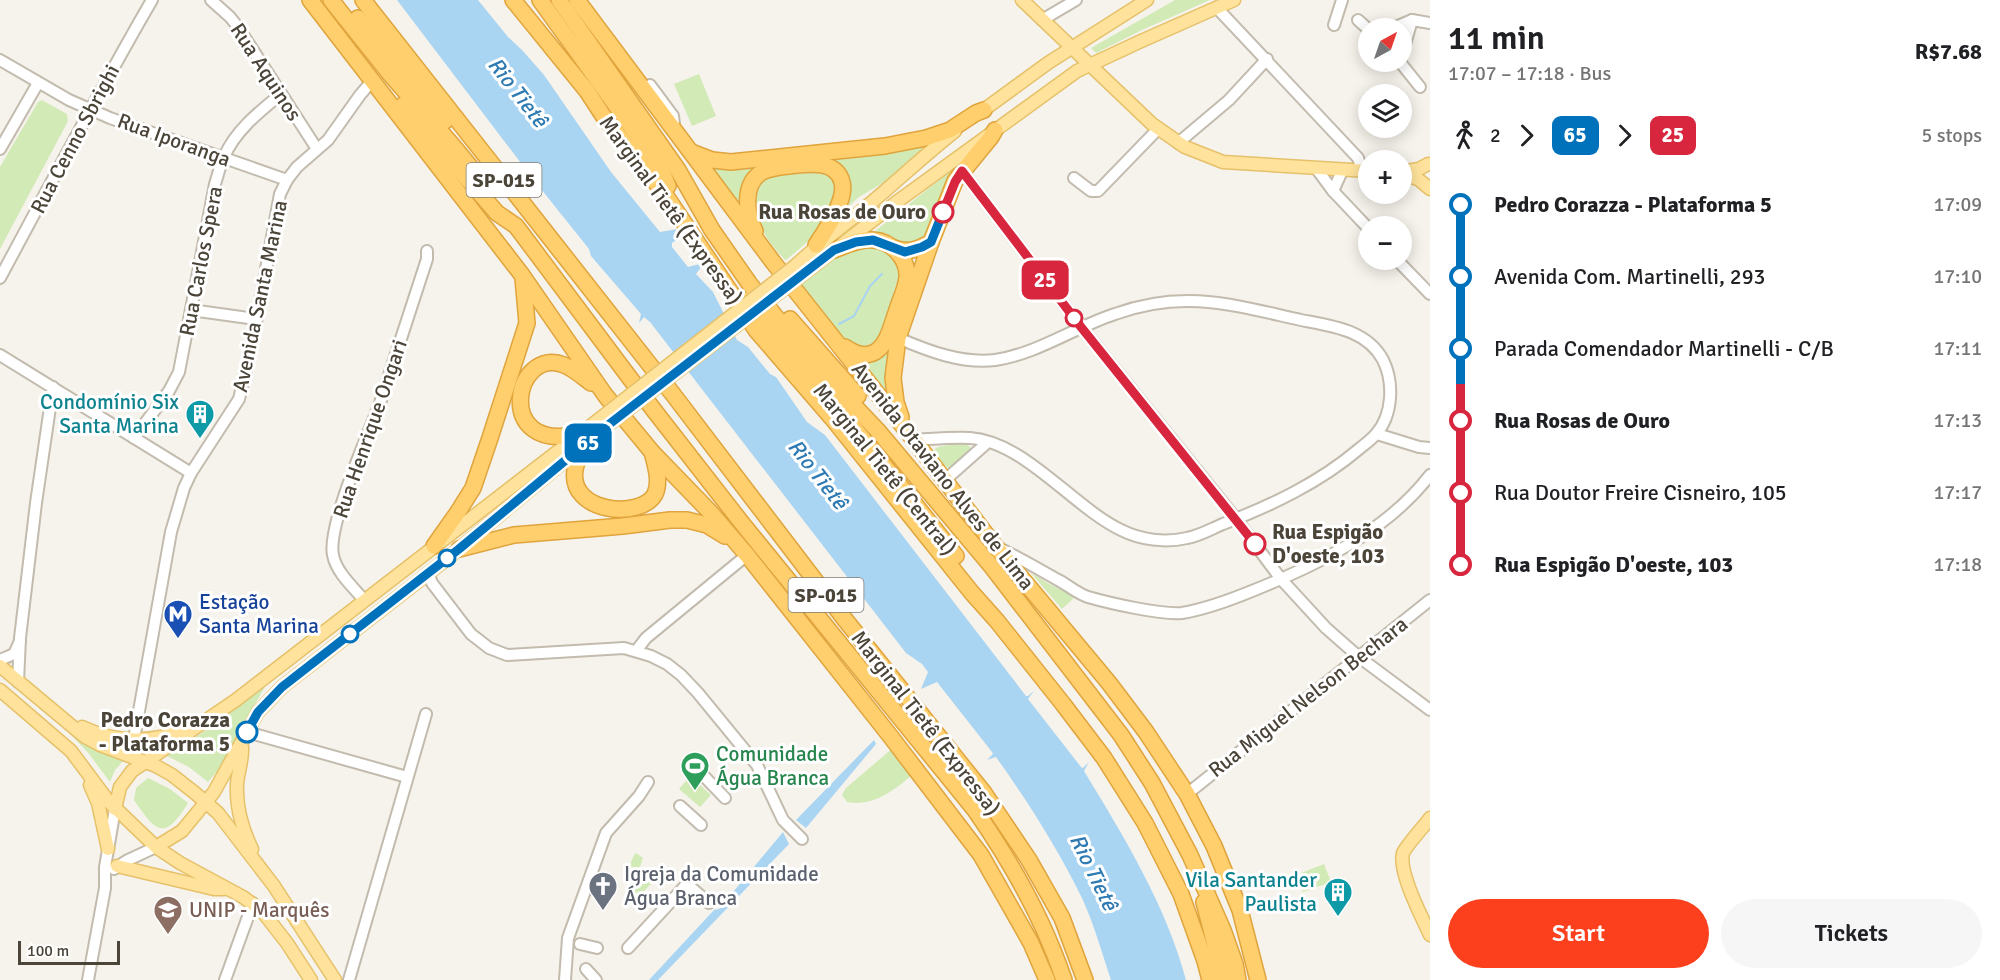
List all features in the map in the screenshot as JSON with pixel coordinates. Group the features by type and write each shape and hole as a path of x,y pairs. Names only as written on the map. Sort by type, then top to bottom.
{"highway":[{"path":"310,0 522,275 605,395 652,452 711,513 747,555 981,855 1031,943 1047,980"},
{"path":"331,0 390,74 469,164 741,522 975,810 1014,869 1041,921 1064,980"},
{"path":"342,0 461,138 483,153"},
{"name":"Marginal Tietê (Expressa)","path":"363,0 738,479 843,617 984,793 1029,860 1062,918 1085,980"},
{"name":"Marginal Tietê (Expressa)","path":"513,0 587,91 604,117 664,193 756,330 832,418 1064,704 1104,758 1145,823 1181,894 1210,980"},
{"path":"540,0 644,143 668,186"},
{"name":"Marginal Tietê (Central)","path":"559,0 678,170 729,257 820,371 879,432 992,567 1102,709 1141,766 1175,825 1223,930 1238,980"},
{"name":"Avenida Otaviano Alves de Lima","path":"577,0 773,262 910,434 995,546 1124,702 1187,794 1214,846 1240,910 1258,980"},
{"path":"584,0 590,17"},
{"path":"372,80 388,88 497,213 516,225"},
{"path":"587,91 616,122 668,186"},
{"path":"685,146 693,154 701,157 731,162 885,147 942,133 984,110"},
{"path":"910,434 896,402 894,389 894,364 898,338 931,242 955,182 992,137 995,130"},
{"path":"773,262 753,227 747,202 750,186 759,174 765,171 777,167 812,164 830,167 838,173 843,188 840,204 834,218 816,245"},
{"path":"678,170 804,336 940,486 954,494"},
{"name":"Marginal Tietê (Central)","path":"668,186 764,322 882,461 987,595 997,621"},
{"path":"834,250 856,242 873,240 905,252 931,242"},
{"path":"838,342 854,353 863,355 876,351 885,342 907,278 905,266 894,248"},
{"path":"434,546 473,488 527,323 522,275"},
{"path":"605,395 577,372 562,364 548,363 538,366 526,378 519,403 521,414 533,430 548,437 582,439 574,477 577,488 584,497 600,508 630,508 650,500 655,493 657,476 652,452"},
{"path":"882,461 908,484 1027,621 1035,624"},
{"path":"738,479 748,504 897,704 915,736"},
{"path":"459,549 514,535 687,520 714,528 736,542"},
{"path":"741,522 746,537 830,648 842,674"},
{"path":"1206,891 1203,903 1224,980"},
{"path":"1240,910 1235,921 1246,980"}],"main road":[{"path":"1022,0 1158,129 1178,143 1223,162 1358,170"},
{"path":"799,270 816,245 860,212 930,150 1071,47 1147,0"},
{"path":"115,808 126,778 144,762 208,720 434,546 582,439 799,270 834,250 1077,71 1234,0"},
{"path":"1412,171 1419,170 1429,163"},
{"path":"1429,163 1427,173 1430,187"},
{"path":"1412,177 1430,187"},
{"path":"156,847 182,831 206,802 225,774 258,712 282,687 459,549 582,439"},
{"path":"0,666 78,731 100,746 144,762 174,777 218,813 274,886 335,980"},
{"path":"0,690 51,732 82,764 115,808 156,847 180,863 253,903 270,920 311,980"},
{"path":"54,710 98,734 134,740 174,734 208,720"},
{"path":"245,737 237,784 238,803 242,829 255,855 255,862"},
{"path":"82,764 98,802 108,849"},
{"path":"1430,818 1404,853 1404,868 1410,892 1430,935"},
{"path":"117,867 213,889 229,889"}],"street":[{"name":"Rua Cenno Sbrighi","path":"0,278 152,0"},
{"name":"Rua Aquinos","path":"211,0 234,22 317,149"},
{"path":"1042,20 1076,0"},
{"path":"1334,25 1342,0"},
{"path":"1217,8 1358,158"},
{"path":"1412,20 1430,23"},
{"path":"1178,143 1229,100 1267,59"},
{"name":"Rua Iporanga","path":"0,60 69,100 152,133 287,180"},
{"path":"1409,72 1420,87"},
{"name":"Avenida Santa Marina","path":"134,740 171,532 191,472 239,399 280,194 297,166 328,140 372,80"},
{"path":"0,149 38,83"},
{"path":"650,85 673,116 675,133"},
{"name":"Rua Carlos Spera","path":"134,438 176,380 179,372 215,184 223,157 235,138 255,115 281,94"},
{"path":"1074,178 1091,191 1098,191 1158,129"},
{"path":"1317,168 1333,191 1358,217"},
{"path":"1333,191 1342,169"},
{"path":"962,171 1081,327 1236,519 1281,579 1326,628 1359,657 1430,710"},
{"name":"Rua Henrique Ongari","path":"364,600 342,574 333,556 333,539 340,512 380,402 428,251"},
{"path":"1407,270 1430,294"},
{"path":"898,338 931,351 975,361 997,360 1014,356 1081,327 1142,305 1163,301 1195,300 1340,328 1362,337 1374,347 1389,376 1389,406 1384,421 1377,434 1345,461 1275,503 1187,538 1169,541 1151,540 1119,530 1018,455 987,442 971,438 910,434"},
{"path":"191,310 256,320"},
{"path":"0,355 191,472"},
{"path":"18,682 20,638 36,503 53,387"},
{"path":"1377,434 1419,447 1430,448"},
{"path":"944,481 987,442"},
{"path":"995,546 1085,596 1120,605 1180,613 1224,602 1304,569 1369,532 1397,510 1430,475"},
{"path":"636,651 646,639 747,555"},
{"path":"428,573 432,583 471,634 489,648 507,655 610,647 636,651 667,664 681,675 757,765 785,823 802,838"},
{"name":"Rua Miguel Nelson Bechara","path":"1187,794 1430,600"},
{"path":"0,660 14,654 20,638"},
{"path":"349,980 426,714"},
{"path":"245,737 407,777"},
{"path":"699,771 725,798"},
{"path":"565,980 568,938 606,833 639,796 648,782"},
{"path":"680,806 701,825"},
{"path":"88,980 105,888 105,867 115,808"},
{"path":"105,888 112,871 156,847"},
{"path":"628,948 687,884 709,903"},
{"path":"225,980 253,903"},
{"path":"580,944 597,948"},
{"path":"586,969 596,980"}],"green space":[{"path":"1175,0 1210,0 1096,53 1091,48"},
{"path":"699,74 716,116 692,126 674,84"},
{"path":"42,100 67,114 68,121 0,249 0,167 38,102"},
{"path":"926,142 928,145 893,177 859,197 849,206 851,184 849,175 842,165 833,160 824,158 792,162 753,173 745,182 739,201 729,193 703,160"},
{"path":"953,169 926,239 915,247 875,231"},
{"path":"815,170 827,174 832,179 835,193 833,202 816,233 786,260 766,236 758,219 755,201 758,189 764,179 773,174"},
{"path":"867,245 885,251 894,258 898,279 877,343 859,349 845,341 800,283 843,252"},
{"path":"886,350 889,351 886,370 888,396 861,362 877,361"},
{"path":"964,442 971,448 949,468 940,461 934,450 938,447"},
{"path":"1031,573 1049,584 1076,596 1062,609"},
{"path":"267,683 219,769 208,782 189,767 167,756 214,725"},
{"path":"62,725 124,760 115,770 110,782 89,754"},
{"path":"894,747 913,774 899,786 875,800 847,802 842,795 846,788"},
{"name":"Comunidade Água Branca","path":"690,776 711,795 700,807 679,789"},
{"path":"148,778 170,789 188,803 173,823 166,828 154,825 134,800 136,788"},
{"path":"636,853 643,858 640,867 641,875 651,884 633,902 630,869"},
{"path":"1324,864 1331,882 1303,892 1296,875"}],"water":[{"name":"Rio Tietê","path":"397,0 478,0 508,37 544,75 611,172 660,232 678,229 683,235 672,243 672,247 688,267 700,264 702,266 696,274 713,292 737,340 748,347 770,374 776,377 807,422 825,435 1026,696 1034,691 1028,699 1081,767 1083,768 1089,762 1084,771 1129,846 1155,898 1178,952 1186,980 1111,980 1090,918 1073,880 1042,826 996,757 987,760 993,754 992,752 937,682 921,689 928,672 922,664 906,653 650,322 644,317 639,323 641,314 591,256 589,249"},
{"path":"874,740 876,744 806,828 796,820"},
{"path":"783,832 789,844 658,980 649,980 714,910 719,909"}],"waterway":[{"path":"839,324 854,316 870,286 882,274"}],"bus line":[{"name":"25","path":"943,212 962,171 1081,327 1255,544"},
{"name":"65","path":"247,732 258,712 282,687 459,549 603,429 834,250 856,242 873,240 905,252 922,247 931,242 943,212"}],"place":[{"name":"Rua Rosas de Ouro","path":"943,212"},
{"name":"Condomínio Six Santa Marina","path":"200,440"},
{"name":"Rua Espigão D'oeste, 103","path":"1255,544"},
{"name":"Estação Santa Marina","path":"178,640"},
{"name":"Pedro Corazza - Plataforma 5","path":"247,732"},
{"name":"Comunidade Água Branca","path":"695,792"},
{"name":"Igreja da Comunidade Água Branca","path":"603,912"},
{"name":"Vila Santander Paulista","path":"1338,918"},
{"name":"UNIP - Marquês","path":"168,936"}]}
